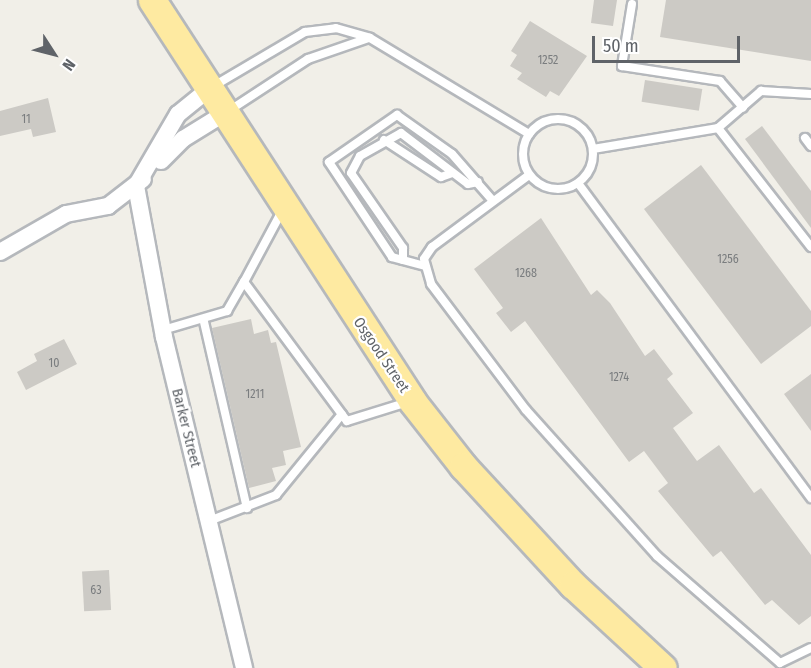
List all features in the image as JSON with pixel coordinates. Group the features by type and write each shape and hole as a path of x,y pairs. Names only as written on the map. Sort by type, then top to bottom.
{"highway":[{"name":"Osgood Street","path":"152,0 284,208 412,401 463,466 573,585 663,668"}],"street":[{"path":"136,186 178,114 209,88"},
{"path":"0,252 39,227 66,214 108,206 136,186 183,139 225,113"},
{"name":"Barker Street","path":"136,186 163,330 244,668"}],"lane":[{"path":"632,4 622,66 720,81 742,107"},
{"path":"209,88 305,32 336,28 369,38 529,134"},
{"path":"225,113 308,60 369,38"},
{"path":"593,149 718,128 761,91 811,94"},
{"path":"425,266 392,257 329,162 397,115 452,154 493,201"},
{"path":"563,119 583,129 593,149 588,171 578,183 548,188 529,175 522,153 529,134 540,123 563,119"},
{"path":"718,128 811,247"},
{"path":"403,260 403,248 351,173 360,156 384,140 401,133 408,135 446,162 452,173 468,184 478,182"},
{"path":"805,138 811,146"},
{"path":"384,140 441,177 452,173"},
{"path":"529,175 432,247 425,266 431,284 526,410 657,556 780,663 811,648"},
{"path":"578,183 811,498"},
{"path":"163,330 204,322 227,312 284,208"},
{"path":"244,282 347,421 412,401"},
{"path":"204,322 247,508"},
{"path":"209,521 276,495 342,414"}],"building":[{"path":"594,0 617,0 613,26 591,23"},
{"path":"666,0 811,0 811,61 660,37"},
{"path":"530,21 587,56 559,96 550,91 546,97 517,79 522,73 510,66 517,55 511,51"},
{"path":"645,80 702,89 699,111 642,102"},
{"path":"48,98 56,132 33,137 31,129 0,136 0,111"},
{"path":"762,126 811,191 811,228 745,139"},
{"path":"701,165 811,311 811,326 761,364 644,209"},
{"path":"541,218 591,295 597,290 610,303 645,356 654,349 673,374 667,379 693,413 673,428 697,461 719,445 754,493 761,488 811,555 811,616 799,625 772,600 765,605 721,551 713,557 658,491 668,483 644,451 629,462 525,321 511,332 496,313 503,308 474,269"},
{"path":"251,319 254,334 268,330 271,343 276,342 301,447 283,451 286,465 272,468 276,481 249,488 212,328"},
{"path":"64,339 77,364 26,390 17,372 37,361 34,354"},
{"path":"811,374 811,431 784,394"},
{"path":"109,570 111,610 84,611 82,571"}]}
